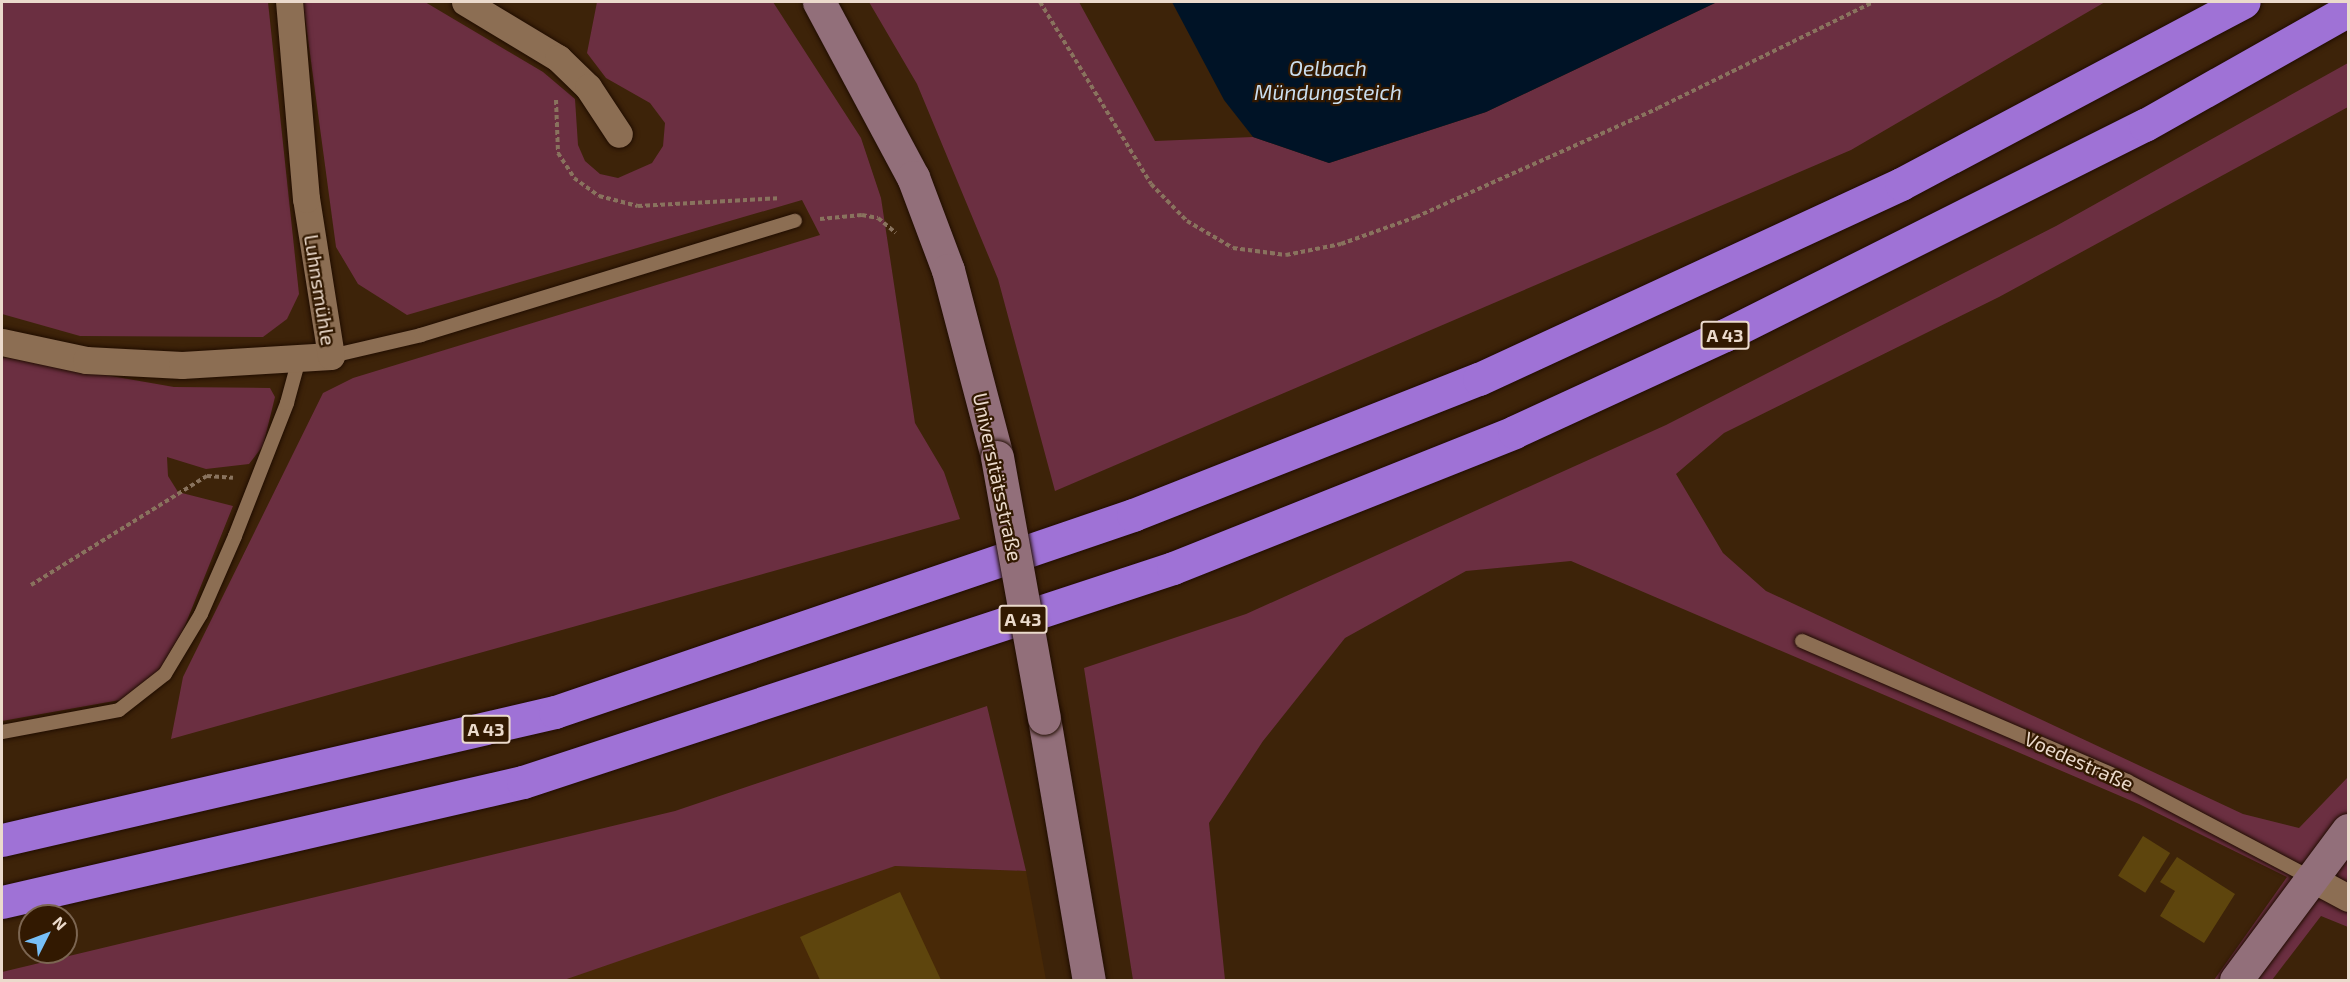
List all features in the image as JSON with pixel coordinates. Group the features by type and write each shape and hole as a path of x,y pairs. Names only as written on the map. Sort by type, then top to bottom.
{"highway":[{"name":"A 43","path":"2,840 555,712 1133,515 1479,379 1901,184 2244,2"},
{"name":"A 43","path":"2,902 523,782 1173,568 1514,432 1725,335 2145,125 2349,10"}],"street":[{"name":"Luhnsmühle","path":"2,342 86,360 182,365 331,356 306,198 289,2"},
{"path":"465,2 558,58 588,87 619,134"},
{"name":"Universitätsstraße","path":"819,2 913,177 948,270 997,457 1089,981"},
{"path":"2236,981 2349,830"},
{"name":"Voedestraße","path":"2311,878 2349,898"}],"lane":[{"path":"331,356 421,335 795,221"},
{"path":"2,732 118,710 165,674 201,614 258,479 299,359"},
{"name":"Voedestraße","path":"1802,641 2127,781 2311,878"}],"path":[{"path":"1040,2 1151,184 1187,221 1233,248 1286,255 1341,244 1416,217 1658,108 1873,2"},
{"path":"558,58 558,153 574,178 598,196 638,206 778,198 795,221 879,218 901,243"},
{"path":"31,585 207,476 258,479"}],"shaded area":[{"path":"2,2 268,2 299,294 287,319 263,337 80,336 2,314"},
{"path":"303,2 425,2 543,72 575,99 578,145 585,161 600,174 618,178 652,163 663,146 665,123 650,103 606,78 587,53 597,2 773,2 861,138 881,198 915,423 944,472 960,519 171,739 183,677 323,393 353,378 820,235 802,200 407,315 358,284 336,247"},
{"path":"869,2 1079,2 1155,141 1253,137 1329,163 1486,112 1717,2 2105,2 1851,150 1055,491 998,279 917,84"},
{"path":"2348,63 2348,107 1999,297 1724,433 1676,474 1723,553 1766,591 2243,814 2299,828 2348,777 2348,927 2321,916 2272,980 2214,980 2287,877 2139,804 1571,561 1466,571 1345,638 1263,741 1209,823 1225,980 1133,980 1084,668 1246,614 1666,425 2056,226"},
{"path":"2,357 174,387 270,388 275,397 263,446 249,464 206,469 167,457 168,476 178,492 233,506 184,628 160,669 120,700 2,721"},
{"path":"987,706 1026,871 895,866 564,980 2,980 2,972 35,964 78,964 78,954 675,811"},
{"path":"895,866 1026,871 1046,980 427,980"}],"water":[{"name":"Oelbach Mündungsteich","path":"1172,2 1717,2 1486,112 1329,163 1253,137 1224,100"}],"building":[{"path":"2143,836 2170,853 2145,893 2118,876"},
{"path":"2177,857 2235,894 2204,943 2160,916 2175,891 2160,882"},
{"path":"900,892 941,980 820,980 800,937"}]}
